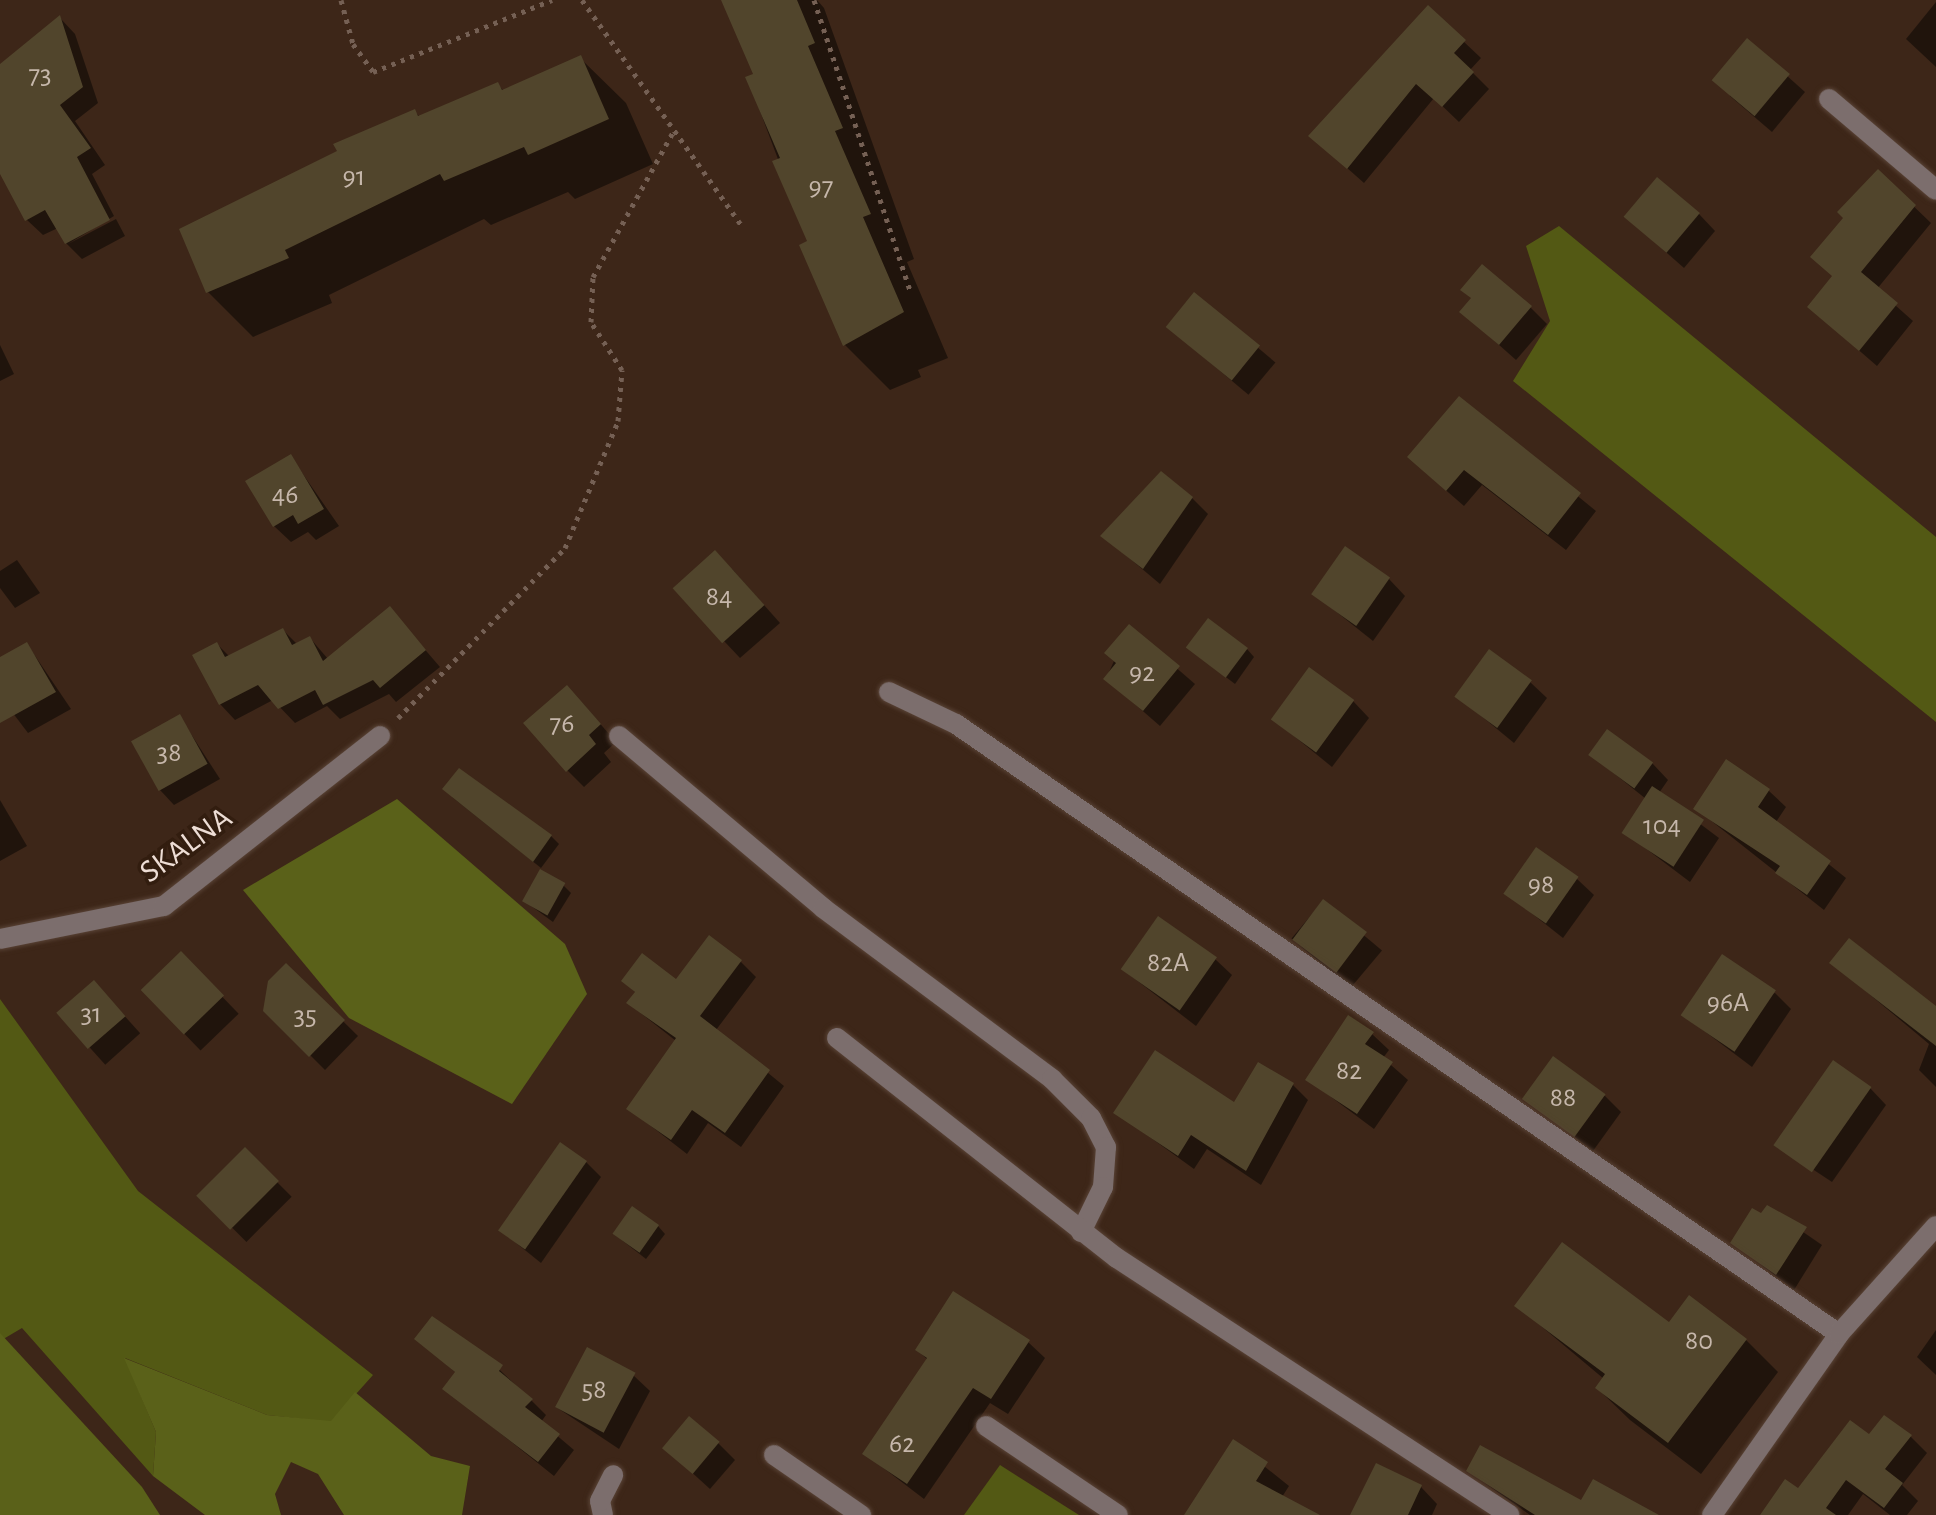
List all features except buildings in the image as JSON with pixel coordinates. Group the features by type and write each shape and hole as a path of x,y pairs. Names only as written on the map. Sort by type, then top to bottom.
{"street":[{"path":"1829,99 1936,190"},
{"path":"889,692 956,724 1839,1334"},
{"name":"SKALNA","path":"0,939 164,906 380,736"},
{"path":"619,736 823,908 1052,1079 1091,1118 1105,1160 1103,1187 1081,1232"},
{"path":"837,1038 1081,1232 1509,1515"},
{"path":"1712,1515 1839,1334 1936,1226"},
{"path":"986,1426 1118,1515"},
{"path":"774,1455 861,1515"},
{"path":"603,1515 600,1501 613,1475"}],"path":[{"path":"341,0 353,44 373,72 552,0"},
{"path":"582,0 742,226"},
{"path":"814,0 910,291"},
{"path":"380,736 565,548 618,421 622,370 591,322 593,277 674,130"}],"green space":[{"path":"1559,226 1936,537 1936,722 1513,381 1550,321 1526,246"},
{"path":"397,799 565,944 587,994 512,1104 349,1018 243,890"},
{"path":"0,999 138,1191 373,1375 331,1422 267,1415 125,1358 156,1432 153,1476 22,1328 0,1341"},
{"path":"0,1333 142,1487 160,1515 0,1515"},
{"path":"124,1358 267,1415 331,1421 355,1392 431,1456 470,1466 462,1515 344,1515 318,1474 291,1462 275,1494 281,1515 205,1515 153,1476 156,1432"},
{"path":"1000,1465 1079,1515 964,1515"}]}
